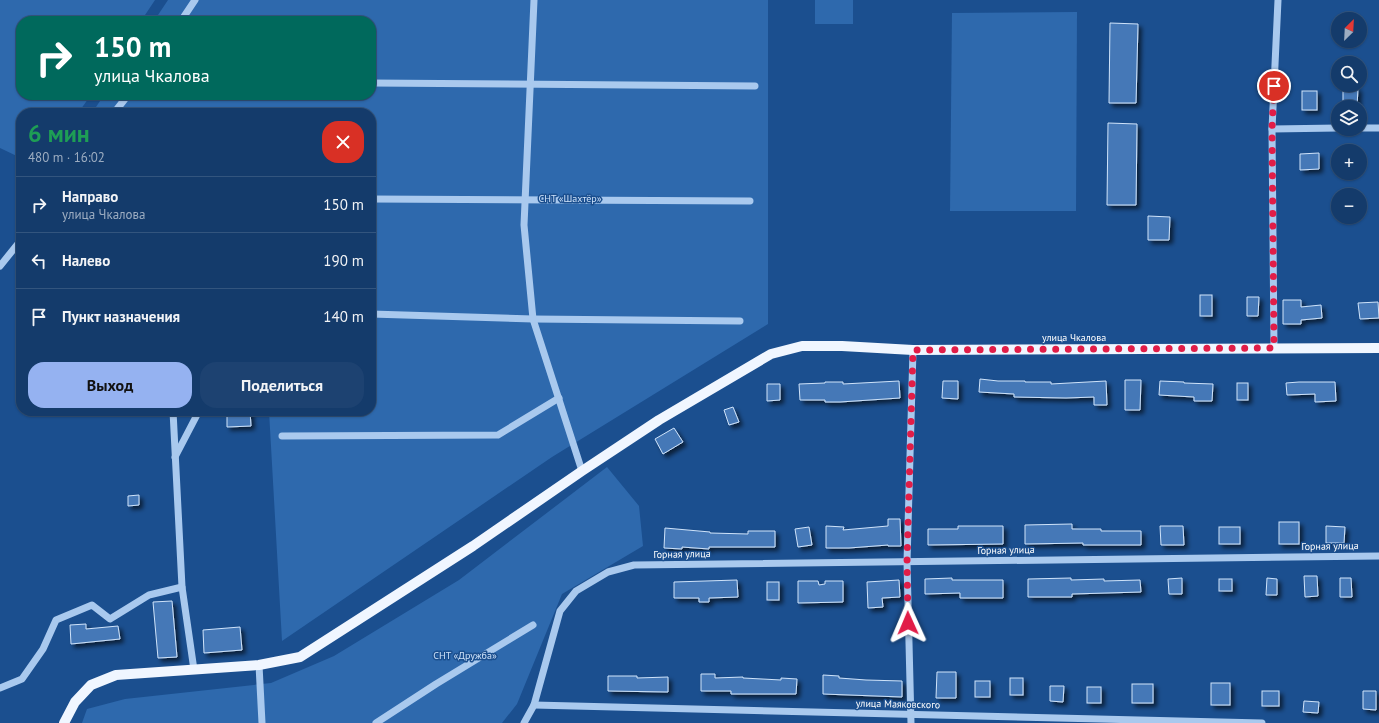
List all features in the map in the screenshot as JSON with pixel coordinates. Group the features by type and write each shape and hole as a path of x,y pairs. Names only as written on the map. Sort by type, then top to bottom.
{"main road":[{"name":"улица Чкалова","path":"64,723 75,702 91,685 116,674 259,665 300,657 473,546 659,420 771,354 802,346 842,346 913,350 1379,348"}],"street":[{"path":"184,16 195,0"},
{"path":"534,0 524,225 533,319 582,471"},
{"path":"1274,348 1272,129 1278,0"},
{"path":"376,83 755,86"},
{"path":"118,108 124,100"},
{"path":"1272,129 1331,128"},
{"path":"1367,128 1379,128"},
{"path":"376,198 750,202"},
{"path":"0,266 16,246"},
{"path":"376,314 533,319 740,321"},
{"path":"911,723 907,562 913,350"},
{"path":"282,436 498,435 559,398"},
{"path":"173,416 182,587 194,670"},
{"path":"175,457 196,416"},
{"name":"Горная улица","path":"524,723 534,705 560,611 576,591 608,572 634,565 1379,556"},
{"path":"0,688 22,679 42,649 56,620 92,605 110,619 149,595 182,587"},
{"path":"376,723 436,684 533,625"},
{"path":"259,665 262,723"},
{"name":"улица Маяковского","path":"534,705 1262,723"}],"green space":[{"path":"0,0 155,0 144,16 16,16 16,100 87,100 82,108 16,108 16,156 0,148"},
{"name":"СНТ «Шахтёр»","path":"168,0 768,0 768,324 552,457 282,641 269,416 376,416 376,108 95,108 101,100 376,100 376,16 157,16"},
{"path":"815,0 853,0 853,24 815,24"},
{"path":"1077,12 1076,211 950,211 952,13"},
{"name":"СНТ «Дружба»","path":"607,467 639,506 643,546 562,594 517,704 502,723 82,723 87,709 125,699 271,683 334,656 459,580"}],"building":[{"path":"1110,23 1138,24 1136,103 1109,103"},
{"path":"1302,91 1317,91 1317,110 1302,110"},
{"path":"1343,92 1358,92 1357,100 1343,100"},
{"path":"1108,123 1137,124 1136,205 1107,205"},
{"path":"1319,153 1319,169 1300,170 1300,154"},
{"path":"1148,216 1170,217 1169,240 1148,240"},
{"path":"1200,295 1212,295 1212,316 1200,316"},
{"path":"1247,297 1259,297 1258,316 1247,316"},
{"path":"1283,300 1301,300 1301,307 1321,305 1322,318 1301,320 1301,324 1283,324"},
{"path":"1378,302 1379,318 1360,319 1358,303"},
{"path":"980,379 998,381 1051,382 1051,384 1106,381 1107,405 1094,405 1094,397 1014,397 1014,394 979,392"},
{"path":"1125,380 1141,380 1140,410 1125,410"},
{"path":"899,381 900,398 840,402 825,402 825,400 800,400 799,384 843,382 843,384"},
{"path":"943,381 958,381 958,399 942,398"},
{"path":"1160,381 1213,384 1212,401 1194,401 1194,397 1159,395"},
{"path":"1335,382 1336,401 1315,402 1315,394 1287,395 1286,383"},
{"path":"1237,383 1248,383 1248,400 1237,400"},
{"path":"767,384 780,384 780,400 767,401"},
{"path":"733,407 739,422 729,425 724,410"},
{"path":"227,416 250,416 251,426 227,427"},
{"path":"674,428 683,442 663,454 655,439"},
{"path":"139,495 139,505 128,506 128,496"},
{"path":"888,519 900,519 901,546 888,545 826,548 826,526 844,527 843,530 888,526"},
{"path":"1279,522 1299,522 1299,544 1279,544"},
{"path":"1072,524 1072,529 1141,531 1141,545 1083,545 1083,543 1025,544 1025,525"},
{"path":"958,526 1003,526 1003,544 928,545 928,529 958,529"},
{"path":"1160,526 1183,526 1184,545 1161,545"},
{"path":"1326,526 1345,527 1344,543 1326,543"},
{"path":"809,527 812,545 798,547 795,529"},
{"path":"1219,527 1240,527 1240,544 1219,544"},
{"path":"665,528 710,533 748,534 748,531 775,531 775,547 709,547 709,549 682,547 682,549 664,548"},
{"path":"1304,576 1317,576 1318,596 1305,597"},
{"path":"952,578 952,580 1003,580 1003,598 960,598 960,593 925,594 925,579"},
{"path":"1071,578 1071,580 1104,579 1104,581 1140,580 1141,592 1072,594 1072,597 1028,597 1028,579"},
{"path":"1182,578 1182,594 1169,594 1168,579"},
{"path":"1267,578 1277,579 1277,595 1266,595"},
{"path":"1340,578 1351,578 1352,597 1340,597"},
{"path":"1219,579 1232,579 1232,591 1219,591"},
{"path":"737,580 738,597 709,598 709,602 699,602 699,598 674,598 674,582"},
{"path":"899,580 900,597 882,598 883,607 868,608 867,582"},
{"path":"798,581 818,581 819,585 825,584 825,581 843,581 843,602 798,603"},
{"path":"767,582 779,582 779,600 767,600"},
{"path":"172,601 177,657 158,658 153,602"},
{"path":"86,624 86,629 118,626 120,639 71,644 70,625"},
{"path":"240,627 242,650 204,653 203,630"},
{"path":"937,672 956,672 956,698 936,698"},
{"path":"701,674 715,674 715,678 743,677 781,680 781,678 797,679 796,694 731,694 731,691 701,691"},
{"path":"823,675 839,676 839,678 902,681 902,697 823,694"},
{"path":"608,676 637,676 637,678 668,677 668,692 608,691"},
{"path":"1010,678 1023,678 1023,695 1010,695"},
{"path":"975,681 990,681 990,697 975,697"},
{"path":"1211,683 1230,683 1230,705 1211,705"},
{"path":"1132,684 1153,684 1153,703 1132,703"},
{"path":"1050,686 1064,686 1063,702 1050,701"},
{"path":"1087,687 1101,687 1101,703 1087,703"},
{"path":"1262,691 1279,691 1279,706 1262,706"},
{"path":"1363,691 1376,691 1376,710 1363,709"},
{"path":"1304,701 1319,702 1318,713 1303,712"}],"route":[{"path":"908,623 907,562 913,350 1274,348 1272,129 1274,86"}]}
